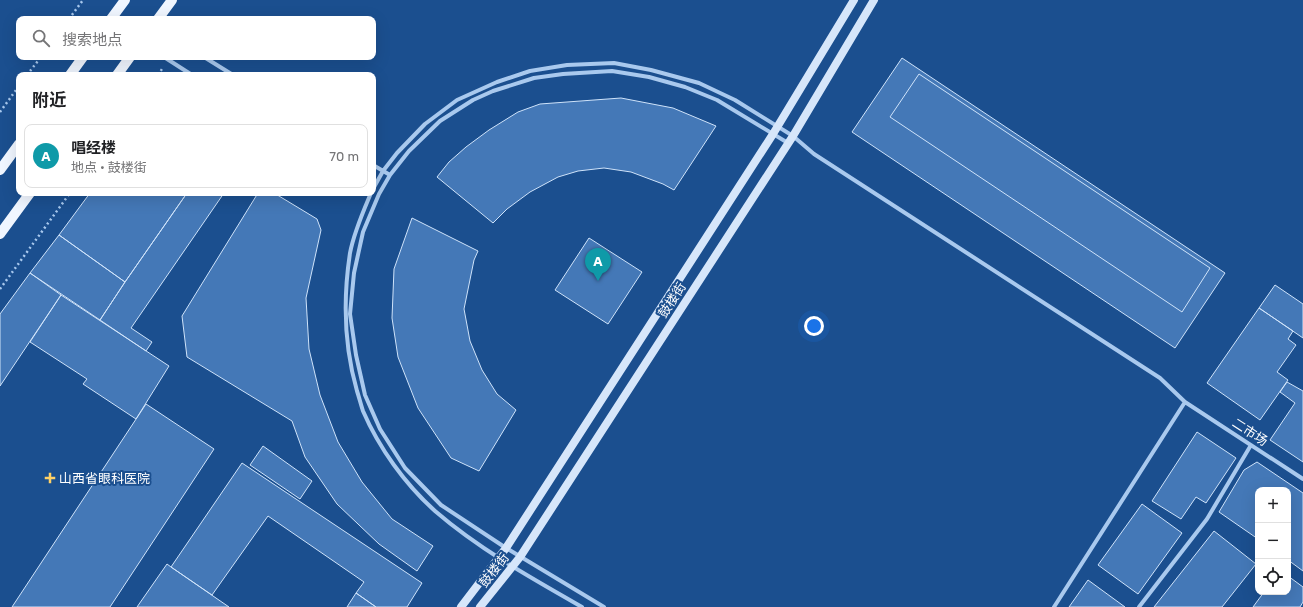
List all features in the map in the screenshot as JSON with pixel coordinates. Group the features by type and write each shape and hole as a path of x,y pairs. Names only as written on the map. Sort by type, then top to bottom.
{"main road":[{"path":"113,16 125,0"},
{"path":"160,16 172,0"},
{"path":"72,72 81,60"},
{"path":"119,72 128,60"},
{"path":"0,170 16,148"},
{"path":"0,234 28,196"}],"street":[{"name":"鼓楼街","path":"461,607 506,548 773,134 854,0"},
{"name":"鼓楼街","path":"480,607 520,557 793,136 874,0"},
{"path":"169,60 187,72"},
{"path":"209,60 228,72"},
{"name":"二市场","path":"376,184 383,171 397,153 425,124 457,100 497,82 523,74 567,65 614,63 651,70 699,84 735,100 793,136 814,154 1160,378 1185,402 1303,479"},
{"path":"604,607 520,557 441,505 405,468 380,429 365,395 356,355 350,314 354,273 363,232 379,194 390,175 409,150 440,121 473,100 493,91 534,78 562,74 612,71 649,77 685,87 717,100 788,143"},
{"path":"376,167 390,175"},
{"name":"二市场","path":"370,196 361,215 351,252 345,295 346,336 352,376 363,410 381,444 403,478 435,511 499,558 582,607"},
{"path":"1054,607 1185,402"},
{"path":"1138,607 1207,519 1251,445"}],"path":[{"path":"71,16 83,0"},
{"path":"29,72 39,60"},
{"path":"0,112 16,90"},
{"path":"0,289 68,196"}],"building":[{"path":"902,58 1225,273 1175,348 852,132"},
{"path":"919,74 1210,268 1182,312 890,117"},
{"path":"621,98 673,108 716,126 674,190 663,184 631,172 604,168 578,171 558,177 530,192 507,209 493,223 437,177 449,162 466,147 489,130 518,112 540,104"},
{"path":"88,196 185,196 125,282 59,235"},
{"path":"185,196 222,196 131,328 152,342 146,351 100,320"},
{"path":"256,196 279,196 317,219 321,230 306,298 309,349 320,395 338,442 362,482 392,519 433,546 417,571 379,544 337,504 305,457 292,421 187,357 182,316"},
{"path":"412,218 478,251 474,260 464,309 470,341 482,370 497,394 516,410 479,471 451,458 418,408 398,357 392,318 394,269"},
{"path":"59,235 125,282 100,320 30,273"},
{"path":"589,238 642,272 608,324 555,290"},
{"path":"30,273 61,295 0,386 0,314"},
{"path":"1275,285 1303,304 1303,338 1259,308"},
{"path":"61,295 169,366 136,419 83,384 87,379 30,342"},
{"path":"1259,308 1293,331 1288,339 1296,345 1277,372 1288,380 1260,420 1207,383"},
{"path":"1287,382 1303,391 1303,462 1270,440 1295,403 1280,392"},
{"path":"146,404 214,449 110,607 12,607"},
{"path":"1197,432 1236,458 1206,503 1196,497 1181,519 1152,501"},
{"path":"263,446 312,481 300,499 250,465"},
{"path":"1257,462 1303,493 1303,571 1291,562 1291,487 1255,487 1255,537 1219,512 1244,470"},
{"path":"242,463 422,583 407,607 376,607 356,593 364,582 268,516 212,595 171,567"},
{"path":"1142,504 1182,533 1138,594 1098,565"},
{"path":"1214,531 1255,563 1255,565 1222,607 1154,607"},
{"path":"167,564 171,567 229,607 137,607"},
{"path":"1291,578 1303,587 1303,602 1300,607 1253,607 1262,595 1291,595"},
{"path":"1088,580 1125,607 1069,607"},
{"path":"356,593 376,607 347,607"}],"place":[{"name":"唱经楼","path":"598,281"},
{"name":"山西省眼科医院","path":"50,478"}]}
